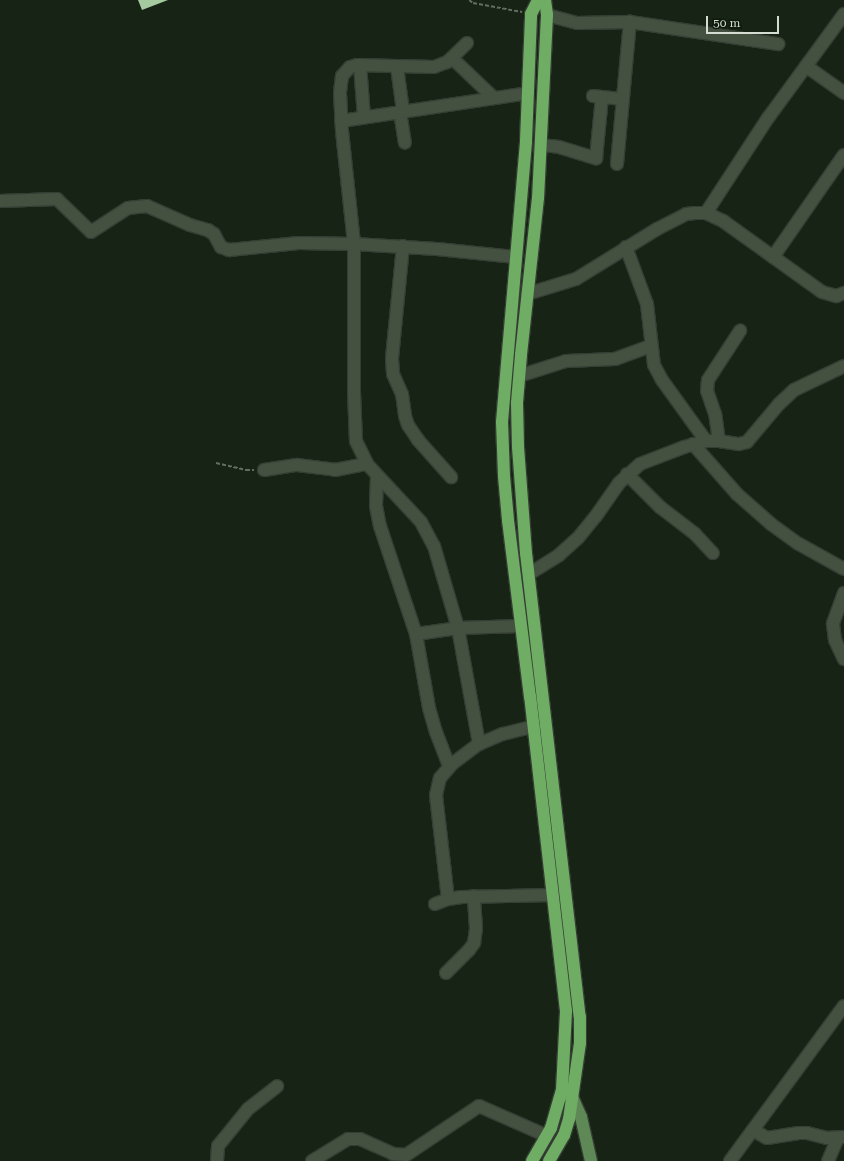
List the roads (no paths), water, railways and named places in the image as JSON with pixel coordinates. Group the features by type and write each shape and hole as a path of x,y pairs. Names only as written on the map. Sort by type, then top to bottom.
{"highway":[{"path":"532,1161 547,1136 557,1113 562,1090 566,1011 534,726 508,520 502,449 504,394 528,93 531,14 538,0"},
{"path":"545,0 548,15 538,198 519,376 518,447 529,574 580,1017 580,1043 573,1099 564,1135 548,1161"}],"main road":[{"path":"562,1090 573,1099 585,1133 591,1161"}],"street":[{"path":"706,214 768,118 844,14"},
{"path":"548,15 577,23 630,22 778,44"},
{"path":"617,164 630,22"},
{"path":"467,43 452,58 434,67 360,65 350,67 342,76 340,93 341,121 354,244 356,441 367,464 412,512 428,533 440,566 458,628 479,744"},
{"path":"452,58 494,98"},
{"path":"360,65 364,117"},
{"path":"806,66 844,93"},
{"path":"397,67 405,143"},
{"path":"341,121 528,93"},
{"path":"541,145 560,147 596,158 597,96 623,99"},
{"path":"773,257 844,155"},
{"path":"0,201 57,199 91,232 128,208 147,206 190,225 208,230 214,234 218,243 229,250 278,244 354,244 404,246 516,257"},
{"path":"527,294 576,279 626,247 681,216 695,213 714,216 734,228 822,292 836,296 844,293"},
{"path":"404,246 392,359 393,374 402,394 405,416 408,425 418,440 450,477"},
{"path":"626,247 644,292 649,315 651,346 657,372 706,441"},
{"path":"719,441 716,422 707,391 708,380 740,331"},
{"path":"519,376 566,361 615,359 651,346"},
{"path":"529,574 559,555 578,538 627,474 648,460 706,441 739,444 747,442 779,404 794,390 844,366"},
{"path":"693,444 737,494 771,524 799,544 844,569"},
{"path":"264,470 297,465 335,470 367,464"},
{"path":"627,474 660,507 695,534 713,553"},
{"path":"377,476 376,506 380,526 416,634 429,708 436,732 449,766"},
{"path":"844,592 833,624 844,659"},
{"path":"416,634 458,628 522,626"},
{"path":"448,899 436,795 440,778 449,766 479,744 503,734 534,726"},
{"path":"435,904 448,899 474,896 552,895"},
{"path":"446,973 470,950 474,943 476,928 474,896"},
{"path":"730,1161 844,1006"},
{"path":"217,1161 218,1146 248,1109 276,1086"},
{"path":"312,1161 348,1139 360,1138 393,1154 406,1155 479,1106 547,1136"},
{"path":"753,1130 767,1138 799,1133 807,1133 827,1138 841,1137"},
{"path":"828,1161 841,1137"}]}
